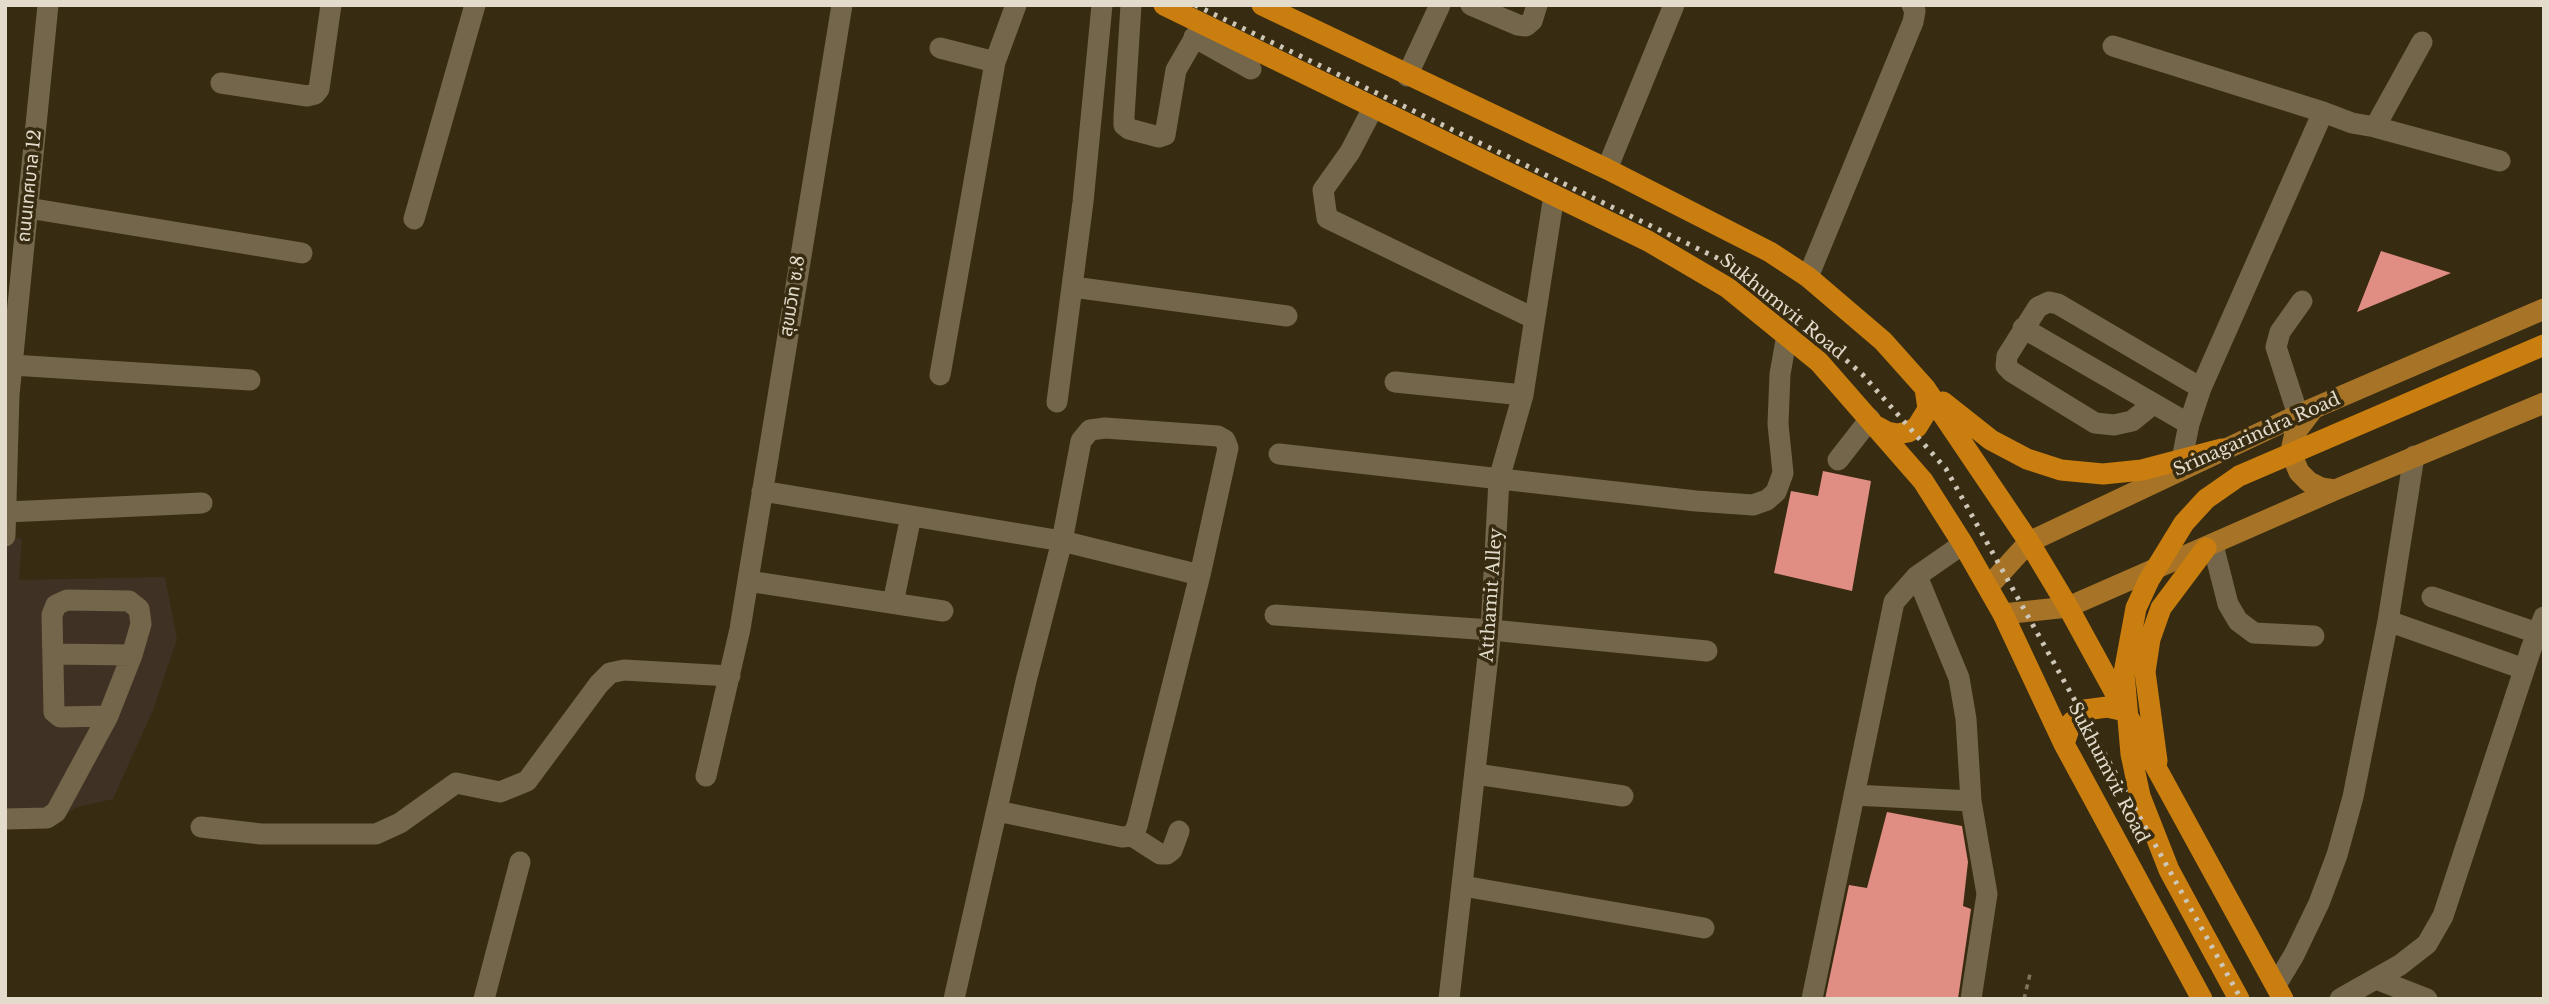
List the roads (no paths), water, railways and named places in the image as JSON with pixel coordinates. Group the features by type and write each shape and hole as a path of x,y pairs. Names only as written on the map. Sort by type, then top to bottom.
{"highway":[{"name":"Sukhumvit Road","path":"1164,5 1198,31 1373,108 1692,265 1728,288 1819,362 1923,481 1963,544 2003,614 2064,744 2202,999"},
{"name":"Sukhumvit Road","path":"1262,5 1607,169 1770,252 1808,277 1883,341 1925,388 2029,542 2068,607 2280,992"},
{"path":"2239,999 2168,870 2140,796 2131,754 2124,673 2136,608 2149,580 2184,523 2206,499 2239,476 2544,345"},
{"path":"1870,419 1887,432 1908,432 1917,426 1928,409 1925,388"},
{"path":"1925,388 1991,440 2026,459 2061,470 2116,473 2142,470 2222,449"},
{"path":"2159,773 2145,672 2150,639 2161,608 2210,546"},
{"path":"2064,744 2071,723 2085,710 2107,707 2125,711"}],"main road":[{"name":"Srinagarindra Road","path":"1988,587 2029,542 2222,449 2544,309"},
{"path":"2003,614 2068,607 2544,402"},
{"path":"2306,412 2295,433 2292,446 2294,460 2299,472 2309,482 2321,488 2335,490"}],"street":[{"name":"ถนนเทศบาล 12","path":"5,535 7,395 48,5"},
{"path":"221,83 307,96 315,94 319,89 331,5"},
{"path":"414,219 475,5"},
{"path":"940,374 995,62 1016,5"},
{"path":"1057,402 1073,287 1102,5"},
{"path":"1131,5 1124,117 1124,125 1129,129 1159,137 1165,135 1176,70 1198,31 1251,69"},
{"path":"1407,76 1440,5"},
{"path":"1471,5 1526,26 1532,21 1537,5"},
{"path":"1607,169 1674,5"},
{"path":"1808,277 1913,22 1915,11 1912,5"},
{"name":"สุขมวิท ซ.8","path":"706,776 730,676 748,581 841,6"},
{"path":"2375,127 2422,42"},
{"path":"2113,46 2352,123 2500,161"},
{"path":"940,48 995,62"},
{"path":"1373,108 1350,152 1324,190 1327,218 1533,318"},
{"path":"2182,459 2189,424 2201,388 2323,113"},
{"name":"Atthamit Alley","path":"1448,999 1492,630 1499,480 1523,395 1554,195"},
{"path":"28,208 302,253"},
{"path":"1073,287 1287,316"},
{"path":"2302,301 2280,332 2276,347 2306,412"},
{"path":"2153,404 2132,421 2113,425 2095,423 2012,372 2006,366 2007,356 2042,303 2049,302 2058,304 2201,388"},
{"path":"2023,328 2189,424"},
{"path":"1279,454 1499,480 1754,505 1767,500 1776,492 1783,473 1778,424 1780,374 1787,335"},
{"path":"12,365 250,380"},
{"path":"1395,382 1523,395"},
{"path":"1838,460 1870,419"},
{"path":"956,998 1026,681 1062,541 1081,441 1090,430 1105,428 1218,436 1225,440 1228,448 1200,575 1137,826 1132,836"},
{"path":"2280,992 2337,855 2353,797 2388,621 2414,456"},
{"path":"762,491 1062,541 1200,575"},
{"path":"7,512 202,503"},
{"path":"893,603 911,516"},
{"path":"1812,999 1894,602 1917,576 1963,544"},
{"path":"2210,546 2228,604 2238,621 2255,633 2314,636"},
{"path":"1917,576 1959,678 1966,719 1970,801 1987,894 1971,999"},
{"path":"748,581 943,611"},
{"path":"2340,999 2400,965 2427,944 2443,916 2541,625 2432,597"},
{"path":"5,819 47,818 56,812 108,716 141,624 138,609 129,601 67,600 56,605 52,615 54,712 60,718 108,716"},
{"path":"1275,615 1492,630 1707,651"},
{"path":"2388,621 2524,669"},
{"path":"54,654 132,655"},
{"path":"201,827 261,834 376,834 400,823 456,783 500,792 527,781 610,673 624,670 730,676"},
{"path":"1476,774 1623,796"},
{"path":"1854,795 1970,801"},
{"path":"997,811 1122,837 1132,836 1160,854 1167,854 1172,850 1179,831"},
{"path":"484,999 520,862"},
{"path":"1463,886 1704,928"},
{"path":"2375,979 2427,999"}],"railway":[{"path":"1195,5 1744,271 1862,374 1946,469 2241,999"}]}
